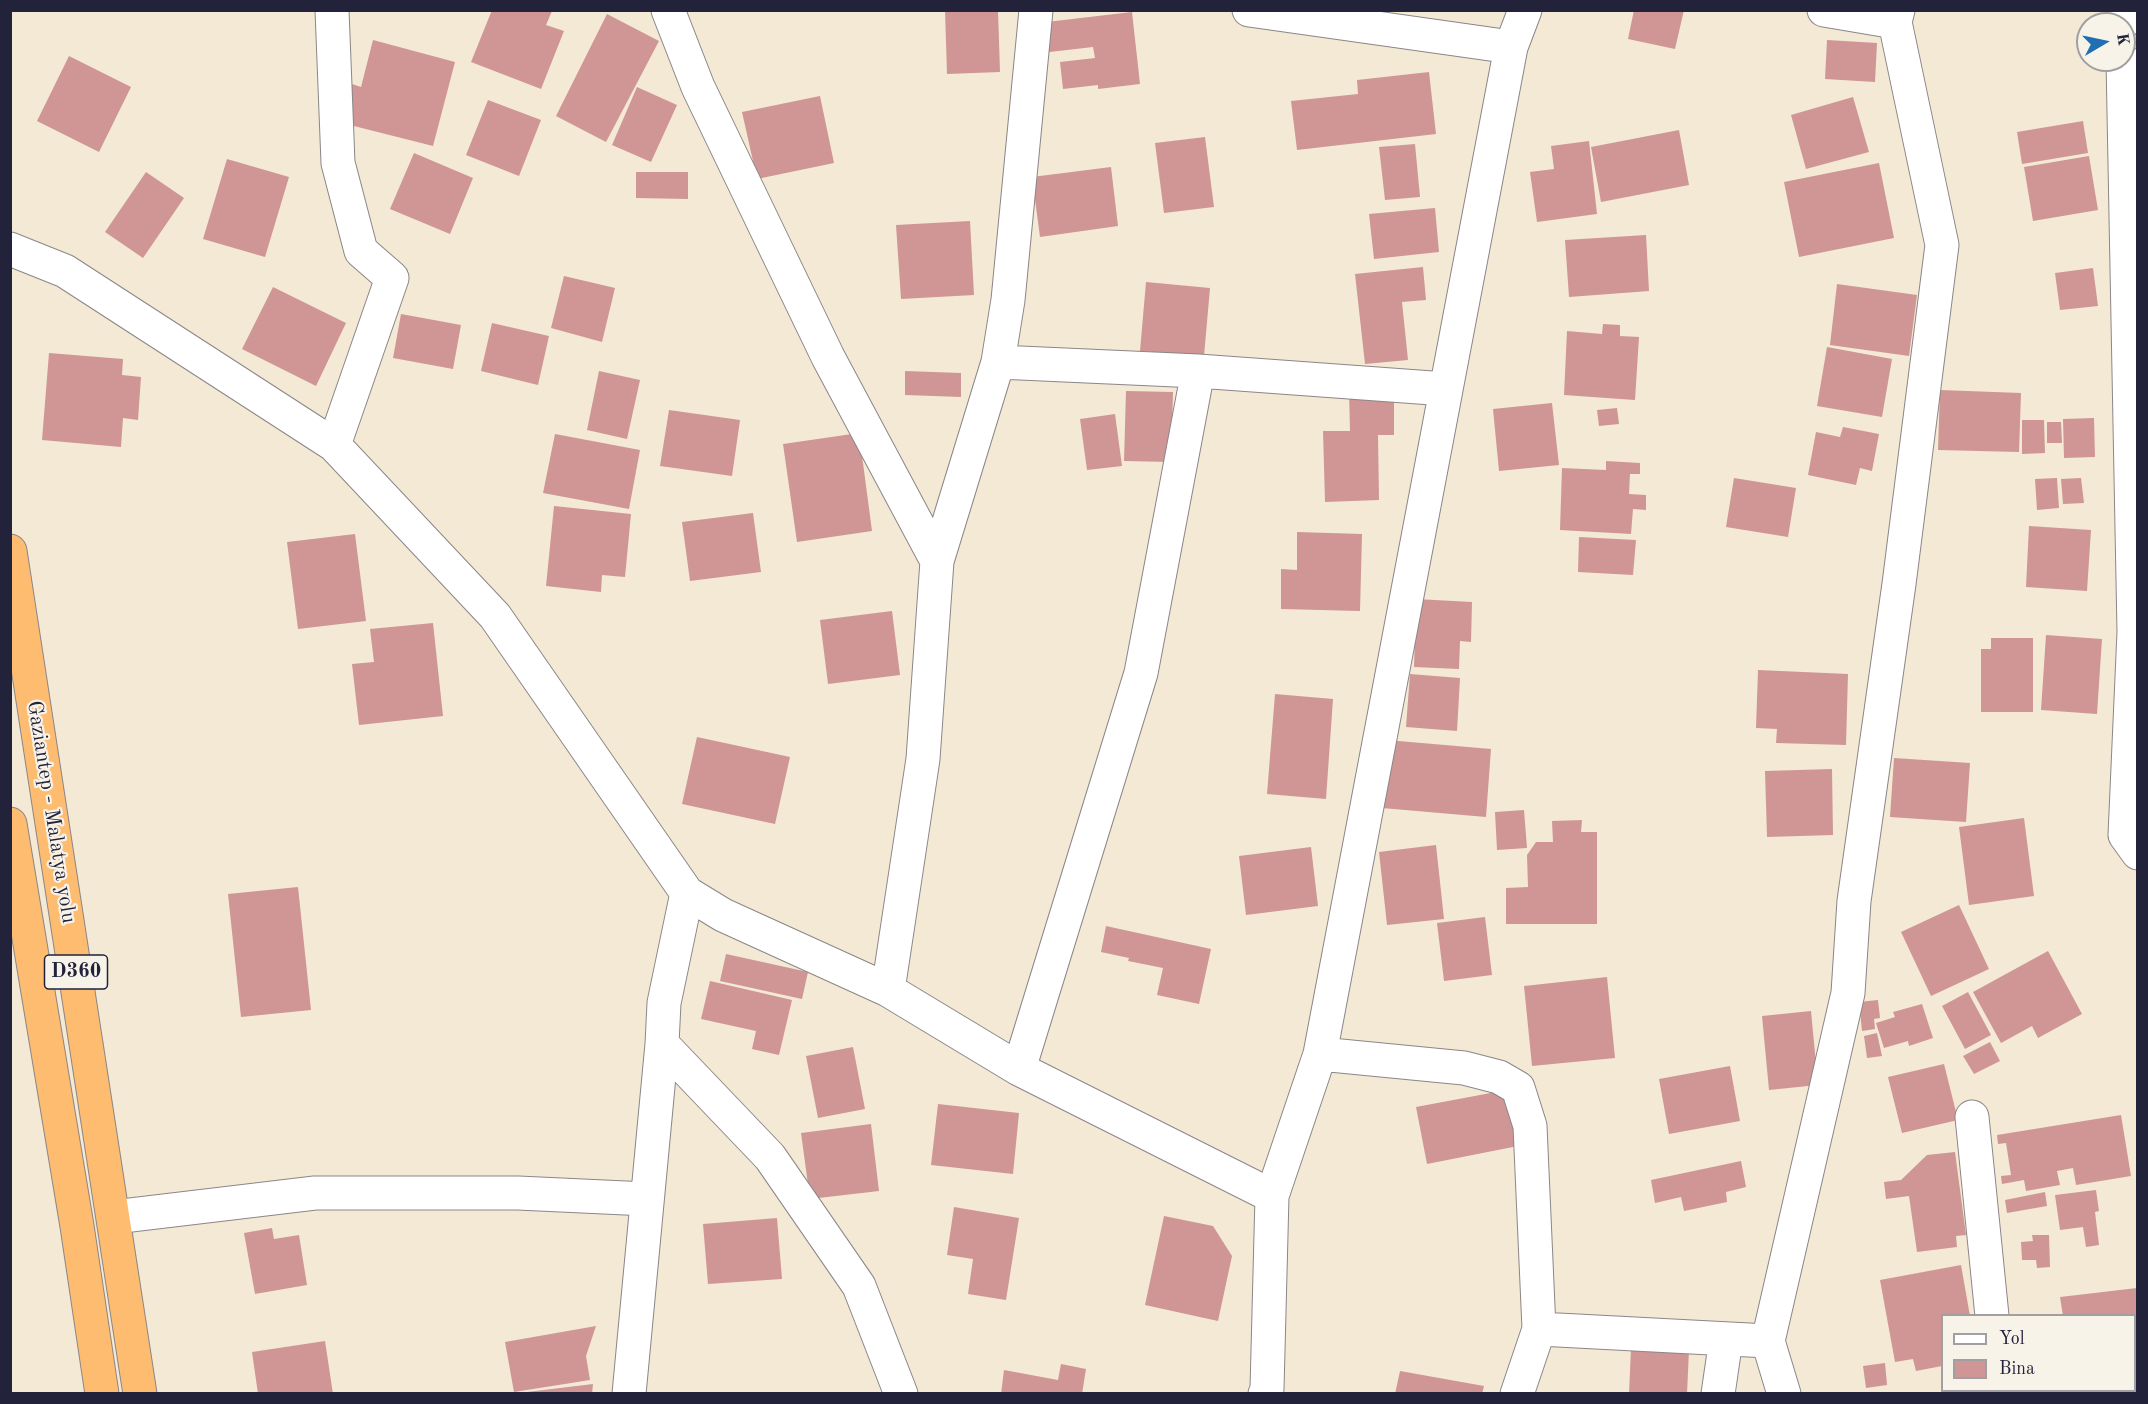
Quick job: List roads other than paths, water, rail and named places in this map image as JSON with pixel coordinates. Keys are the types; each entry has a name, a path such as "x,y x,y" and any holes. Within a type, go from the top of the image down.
{"highway":[{"name":"Gaziantep - Malatya yolu","path":"10,551 140,1394"},
{"name":"Gaziantep - Malatya yolu","path":"10,824 77,1226 102,1394"}],"street":[{"path":"332,10 338,164 361,251 392,278 334,445"},
{"path":"668,10 698,87 828,357 937,561"},
{"path":"888,990 923,759 937,561 998,362 1008,300 1036,10"},
{"path":"1249,10 1511,47"},
{"path":"1267,1392 1272,1196 1320,1054 1511,47 1525,10"},
{"path":"1784,1394 1768,1341 1848,993 1854,901 1899,584 1942,245 1896,16 1824,10"},
{"path":"2123,72 2134,632 2125,835 2138,853"},
{"path":"10,249 65,271 334,445 495,616 687,893 723,915 888,990 1018,1069 1272,1196"},
{"path":"998,362 1198,371 1446,389"},
{"path":"1018,1069 1141,673 1198,371"},
{"path":"629,1394 664,1003 687,893"},
{"path":"662,1044 770,1157 859,1286 901,1394"},
{"path":"1320,1054 1464,1068 1499,1077 1518,1088 1530,1126 1539,1329 1517,1394"},
{"path":"1972,1117 1992,1314"},
{"path":"114,1217 315,1193 518,1193 647,1199"},
{"path":"1539,1329 1768,1341"},
{"path":"1718,1394 1726,1339"}]}
